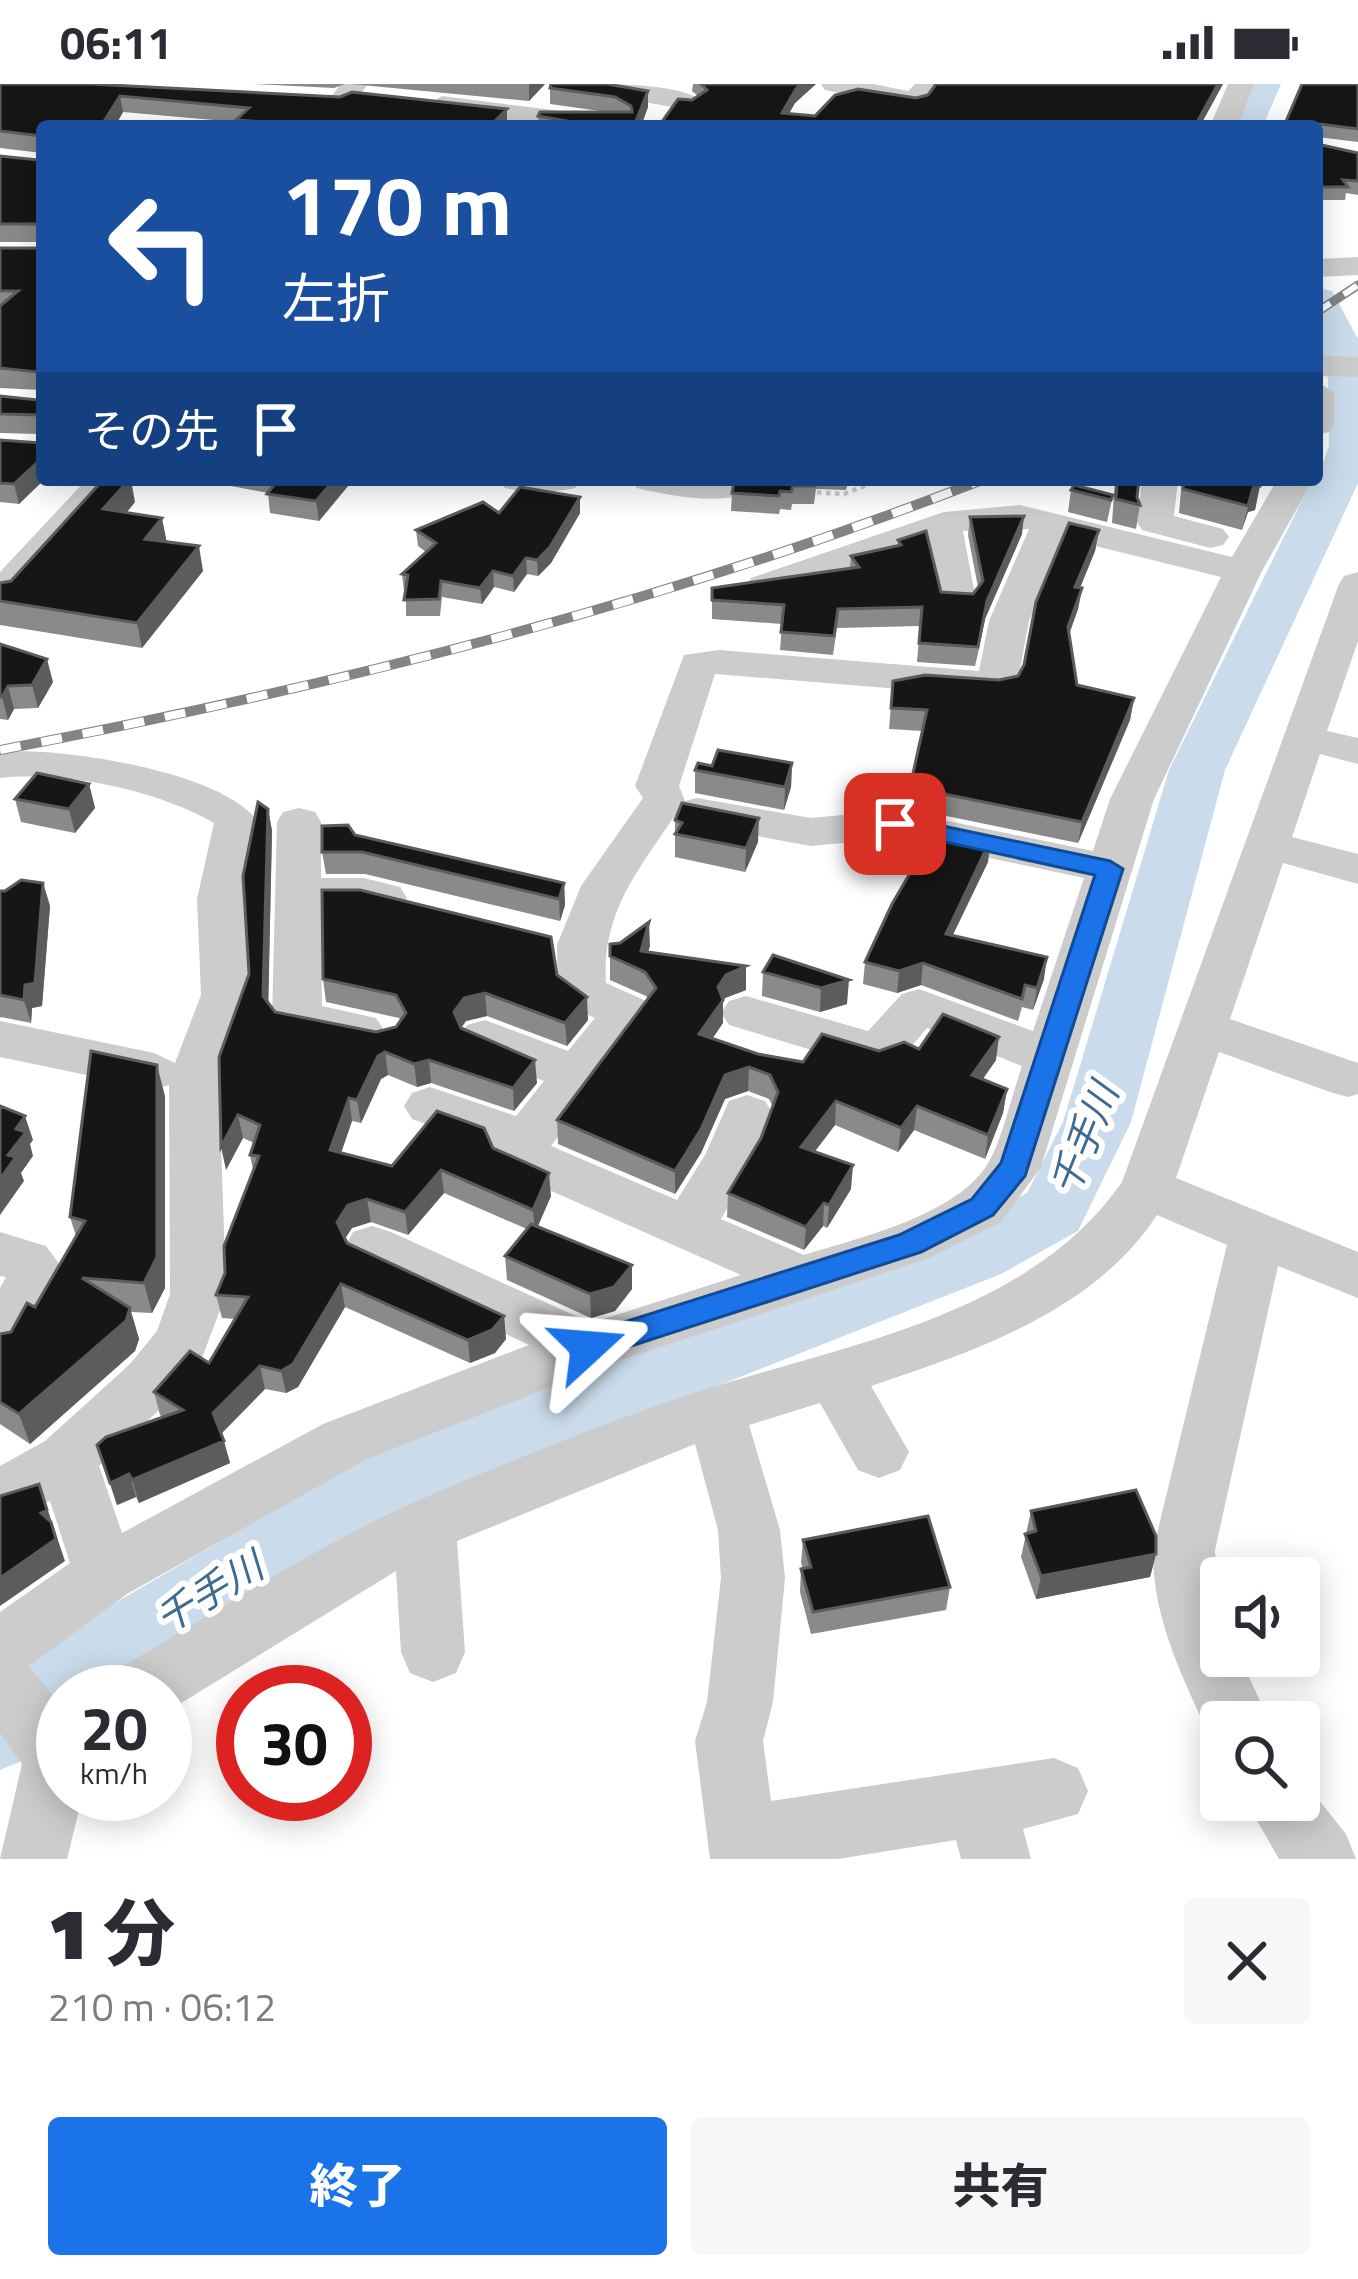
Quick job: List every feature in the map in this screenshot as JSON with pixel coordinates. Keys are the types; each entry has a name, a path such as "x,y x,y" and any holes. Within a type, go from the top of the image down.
{"street":[{"path":"1226,120 1241,84"},
{"path":"601,87 701,95 670,120"},
{"path":"840,90 921,92"},
{"path":"413,101 579,120"},
{"path":"1323,373 1358,368"},
{"path":"0,595 100,486"},
{"path":"1159,486 1155,522 1249,560"},
{"path":"0,1648 105,1574 344,1442 588,1347 910,1243 982,1207 1015,1168 1132,799 1249,560 1292,486"},
{"path":"765,586 943,525 1020,516 1249,560"},
{"path":"797,1276 516,1153 627,1012 582,992 560,940 620,867 665,798 657,786 698,664 997,685 1009,621 1050,524"},
{"path":"943,525 957,600"},
{"path":"186,1665 424,1527 573,1463 954,1334 1071,1273 1136,1211 1146,1188 1357,590"},
{"path":"1305,738 1358,752"},
{"path":"0,765 55,762 107,772 227,812 236,822 220,899 224,995 194,1079 198,1294 182,1342 152,1381 66,1459 16,1490 0,1492"},
{"path":"661,804 787,829 854,832 866,825 895,824 1110,869"},
{"path":"299,822 297,1019 380,1034"},
{"path":"1268,845 1358,869"},
{"path":"296,893 364,893 429,909"},
{"path":"746,1013 878,1052 919,1006 1052,1058"},
{"path":"1204,1028 1348,1079"},
{"path":"485,1037 577,1075"},
{"path":"0,1040 194,1079"},
{"path":"430,1106 526,1140"},
{"path":"689,1226 730,1160 747,1114"},
{"path":"1146,1188 1358,1276"},
{"path":"1227,1701 1196,1634 1182,1582 1184,1550 1257,1235"},
{"path":"373,1246 588,1347"},
{"path":"0,1254 26,1261 37,1272 0,1342"},
{"path":"832,1373 879,1452"},
{"path":"716,1411 749,1530 753,1578 740,1702 729,1741 744,1850 989,1831 1054,1791"},
{"path":"66,1459 105,1574"},
{"path":"424,1527 433,1652"},
{"path":"0,1680 36,1728"},
{"path":"32,1859 40,1821"},
{"path":"1294,1821 1321,1859"}],"path":[{"path":"748,486 844,494 865,486"}],"building":[{"path":"0,84 340,97 352,92 507,109 496,120 236,120 249,108 120,96 105,120 36,120 36,135 0,131"},
{"path":"551,84 607,84 648,91 636,120 561,120 538,116 540,112 632,112 631,106 615,97 550,88"},
{"path":"701,84 801,84 782,113 815,116 835,95 858,89 916,98 928,95 936,84 1218,84 1198,120 663,120 678,99 692,100 707,90"},
{"path":"1302,84 1358,84 1358,129 1323,124 1323,120 1287,120"},
{"path":"1323,145 1358,153 1358,181 1343,180 1348,187 1323,187"},
{"path":"0,156 36,160 36,224 0,224"},
{"path":"0,248 36,248 36,372 0,368 0,306 18,291 0,291"},
{"path":"0,396 36,400 36,415 0,414"},
{"path":"0,440 36,443 36,464 14,484 0,483"},
{"path":"98,486 124,486 103,509 162,518 145,539 199,546 137,623 0,601 0,583 11,581"},
{"path":"273,486 329,486 316,501 267,494"},
{"path":"733,486 793,486 791,492 780,491 779,496 732,493"},
{"path":"1078,486 1113,495 1111,500 1071,490"},
{"path":"1117,486 1138,486 1140,505 1116,499"},
{"path":"1260,486 1253,488 1248,506 1183,489"},
{"path":"520,487 580,497 537,560 526,558 513,576 493,571 480,588 441,581 439,599 404,600 408,575 402,574 436,543 416,530 483,502 499,513"},
{"path":"1024,516 987,601 978,647 919,643 922,607 838,609 834,636 781,632 784,605 712,600 712,588 859,567 851,556 901,545 898,540 926,531 941,592 973,594 983,581 970,517"},
{"path":"1069,523 1099,530 1075,587 1082,588 1068,627 1077,685 1134,698 1082,822 910,787 927,710 891,708 893,681 925,675 999,680 1018,676 1036,602"},
{"path":"0,644 47,659 32,685 8,686 2,697 0,696"},
{"path":"718,750 792,763 785,787 695,770 698,763 712,766"},
{"path":"37,773 89,784 69,809 15,799"},
{"path":"258,802 268,809 263,996 275,1012 376,1032 396,1027 406,1013 396,995 323,979 322,890 360,890 551,937 557,975 587,997 565,1023 485,993 464,998 454,1012 461,1028 535,1060 513,1088 429,1060 414,1064 385,1052 378,1056 357,1100 349,1098 330,1150 392,1166 437,1111 484,1128 493,1148 549,1173 533,1210 441,1170 405,1212 367,1199 348,1205 337,1222 347,1243 504,1316 492,1330 468,1340 341,1284 293,1364 281,1371 260,1366 213,1413 224,1441 132,1480 129,1474 110,1483 97,1445 106,1437 183,1410 154,1392 190,1351 209,1363 248,1297 216,1295 225,1273 224,1246 259,1156 250,1155 260,1125 238,1115 221,1147 219,1057 249,974 243,876"},
{"path":"682,803 759,818 746,848 675,834 682,823 675,820"},
{"path":"348,825 355,835 564,883 559,899 362,852 322,852 322,826"},
{"path":"936,829 990,841 946,934 1047,957 1037,988 1025,985 1022,999 923,963 899,971 865,962"},
{"path":"21,880 43,883 35,983 25,985 24,1000 0,995 0,891"},
{"path":"649,922 641,951 746,966 726,975 718,987 723,1000 699,1034 758,1054 803,1062 822,1034 879,1051 904,1042 919,1049 943,1014 999,1037 972,1075 1007,1089 988,1135 917,1106 901,1128 836,1101 801,1147 853,1165 829,1205 824,1203 806,1227 728,1193 761,1138 778,1092 770,1075 749,1067 725,1075 701,1129 675,1171 557,1120 656,988 645,972 610,956 610,944 620,943"},
{"path":"773,955 849,980 821,988 763,972"},
{"path":"91,1051 157,1065 157,1257 144,1283 82,1278 130,1308 126,1321 19,1414 0,1402 0,1334 11,1332 27,1303 35,1307 85,1221 70,1217"},
{"path":"0,1106 25,1116 16,1129 26,1132 8,1155 16,1157 0,1179"},
{"path":"531,1224 632,1265 614,1287 590,1294 505,1256"},
{"path":"39,1484 47,1510 41,1513 51,1522 56,1539 0,1578 0,1496"},
{"path":"1136,1490 1156,1536 1156,1554 1041,1576 1025,1534 1036,1531 1031,1511"},
{"path":"928,1516 950,1587 813,1612 801,1569 811,1567 803,1540"}],"waterway":[{"name":"千手川","path":"1248,120 1264,84"},
{"name":"千手川","path":"0,1728 36,1696 407,1473 975,1254 1053,1212 1097,1122 1197,770 1352,446 1350,379 1342,349 1323,312"}],"railway":[{"path":"1323,308 1358,285"},
{"path":"0,750 250,698 497,638 741,566 966,486"}],"route":[{"path":"588,1347 910,1243 982,1207 1015,1168 1110,869 895,824"}]}
